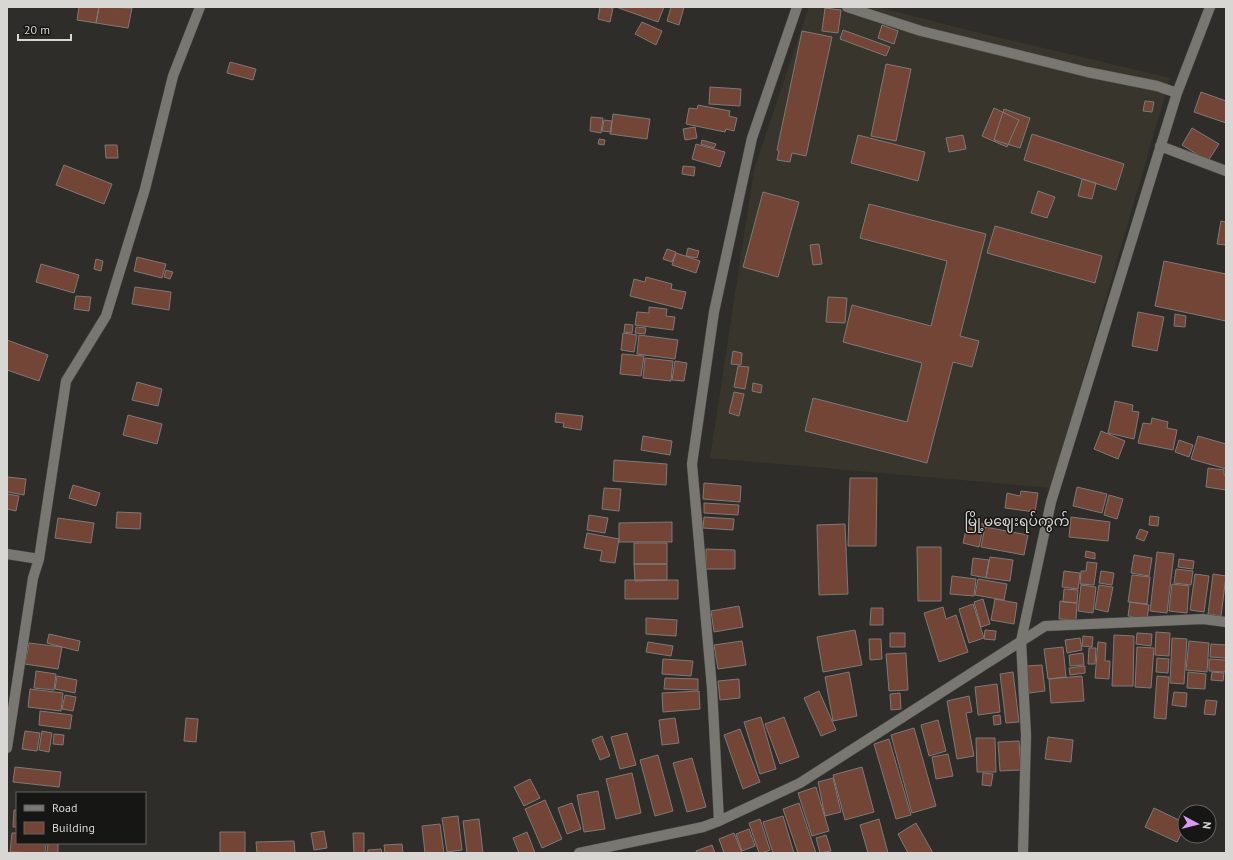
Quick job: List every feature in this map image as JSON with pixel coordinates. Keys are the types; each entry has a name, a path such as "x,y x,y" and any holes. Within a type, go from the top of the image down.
{"street":[{"path":"7,748 33,578 39,559 66,381 106,316 146,189 173,76 200,7"},
{"path":"719,821 712,688 692,464 714,312 752,138 797,7"},
{"path":"847,7 921,31 1087,72 1157,86 1177,93"},
{"path":"1023,853 1026,735 1021,641 1051,502 1177,93 1210,7"},
{"path":"1160,146 1226,171"},
{"path":"7,554 39,559"},
{"path":"579,853 703,826 719,821 800,783 1044,626 1203,619 1226,622"}],"shaded area":[{"path":"809,7 878,7 967,30 1170,78 1051,488 710,458 754,170"}],"building":[{"path":"79,7 99,7 96,23 77,20"},
{"path":"99,7 132,8 128,28 96,23"},
{"path":"600,7 613,8 610,22 598,19"},
{"path":"616,7 664,7 658,22"},
{"path":"671,7 684,7 679,25 667,21"},
{"path":"825,8 841,10 838,33 822,31"},
{"path":"642,22 662,31 656,45 635,34"},
{"path":"882,25 898,31 894,44 878,38"},
{"path":"843,30 890,47 886,56 840,39"},
{"path":"802,31 832,37 806,156 792,153 790,162 777,160 779,151 777,150"},
{"path":"230,62 256,69 253,80 227,73"},
{"path":"886,64 911,69 896,141 871,136"},
{"path":"710,87 741,89 740,106 709,104"},
{"path":"1201,92 1226,101 1226,123 1194,112"},
{"path":"1145,101 1154,102 1152,112 1143,111"},
{"path":"698,105 730,111 729,116 737,118 734,131 726,129 725,132 686,124 689,108 697,109"},
{"path":"994,108 1019,120 1007,147 982,136"},
{"path":"1004,109 1030,118 1020,148 994,140"},
{"path":"613,114 650,119 647,139 610,134"},
{"path":"591,117 603,118 601,133 590,131"},
{"path":"604,120 612,121 611,132 602,131"},
{"path":"695,127 697,138 685,140 683,129"},
{"path":"1192,128 1219,144 1208,161 1182,145"},
{"path":"1032,134 1124,164 1116,190 1024,160"},
{"path":"858,135 925,152 918,181 851,163"},
{"path":"963,135 966,149 949,152 946,138"},
{"path":"599,139 605,140 604,145 598,144"},
{"path":"702,140 716,144 714,148 701,144"},
{"path":"696,144 725,152 720,167 692,159"},
{"path":"105,145 117,145 118,158 106,158"},
{"path":"64,165 112,184 104,204 56,185"},
{"path":"683,166 695,167 694,176 682,174"},
{"path":"1082,179 1096,183 1092,199 1078,196"},
{"path":"1038,191 1055,197 1047,218 1031,213"},
{"path":"763,192 799,202 778,277 743,267"},
{"path":"869,204 986,234 960,336 979,341 972,367 953,362 927,463 805,431 813,398 907,422 922,363 843,342 852,305 931,326 947,261 860,238"},
{"path":"1221,221 1226,222 1226,245 1217,244"},
{"path":"995,226 1102,256 1095,283 987,253"},
{"path":"819,244 822,264 813,265 810,245"},
{"path":"688,248 699,251 697,258 686,256"},
{"path":"667,249 676,252 672,262 663,259"},
{"path":"676,253 700,261 696,273 672,265"},
{"path":"137,257 166,264 162,278 134,271"},
{"path":"96,259 103,261 101,271 94,269"},
{"path":"1164,261 1226,274 1226,321 1155,306"},
{"path":"41,264 79,275 74,293 36,282"},
{"path":"166,270 173,272 170,279 164,277"},
{"path":"646,277 672,284 671,289 686,292 682,309 630,296 634,279 645,282"},
{"path":"135,287 171,292 169,310 132,304"},
{"path":"76,296 91,297 89,311 74,309"},
{"path":"828,297 847,298 845,323 826,322"},
{"path":"649,307 667,309 666,316 675,317 673,330 635,325 637,312 649,313"},
{"path":"1138,312 1164,317 1157,351 1132,346"},
{"path":"1175,314 1186,316 1185,327 1174,326"},
{"path":"625,324 633,325 632,333 624,332"},
{"path":"636,327 646,328 645,334 635,333"},
{"path":"623,333 637,335 634,352 621,350"},
{"path":"639,335 678,340 675,359 637,354"},
{"path":"7,340 48,355 39,381 7,370"},
{"path":"733,351 742,353 741,365 731,364"},
{"path":"622,354 644,356 641,376 620,374"},
{"path":"645,358 673,361 671,381 643,378"},
{"path":"675,361 687,363 684,381 672,380"},
{"path":"738,366 749,367 745,389 734,387"},
{"path":"137,382 162,389 158,406 132,400"},
{"path":"753,383 762,385 761,393 752,391"},
{"path":"734,392 744,394 739,416 729,413"},
{"path":"1115,401 1133,405 1132,411 1139,412 1134,439 1108,433"},
{"path":"556,413 583,416 581,430 563,427 564,423 555,422"},
{"path":"128,415 162,424 157,444 123,435"},
{"path":"1152,418 1168,422 1167,428 1177,430 1173,450 1138,443 1143,423 1151,424"},
{"path":"1101,431 1125,441 1118,459 1094,449"},
{"path":"643,436 672,441 670,455 641,450"},
{"path":"1198,436 1226,444 1226,469 1191,459"},
{"path":"1179,440 1193,445 1189,457 1175,452"},
{"path":"614,460 667,464 666,485 613,481"},
{"path":"1208,468 1224,470 1224,475 1226,475 1226,490 1206,487"},
{"path":"7,477 26,479 24,495 7,492"},
{"path":"850,478 877,478 876,546 848,546"},
{"path":"704,483 741,486 740,502 703,499"},
{"path":"73,485 100,493 96,506 69,498"},
{"path":"1077,487 1107,494 1102,513 1073,506"},
{"path":"604,488 621,489 619,511 602,509"},
{"path":"1021,491 1038,493 1035,512 1005,508 1007,493 1020,496"},
{"path":"7,494 19,496 16,511 7,509"},
{"path":"1109,495 1123,499 1117,519 1104,515"},
{"path":"704,503 739,505 738,515 704,513"},
{"path":"117,512 141,513 140,529 116,528"},
{"path":"589,515 608,518 605,533 587,530"},
{"path":"1150,516 1159,517 1158,526 1149,525"},
{"path":"704,517 734,519 733,530 703,528"},
{"path":"1071,517 1110,522 1108,541 1069,537"},
{"path":"58,518 94,523 91,543 55,538"},
{"path":"968,521 984,524 979,547 963,543"},
{"path":"672,522 672,542 619,542 619,523"},
{"path":"845,524 848,594 819,595 817,525"},
{"path":"985,527 1028,535 1024,555 981,547"},
{"path":"1140,529 1148,532 1144,541 1136,538"},
{"path":"587,533 619,539 615,563 600,561 602,551 584,548"},
{"path":"634,543 667,543 667,564 634,564"},
{"path":"917,547 941,547 941,601 918,601"},
{"path":"706,549 735,550 735,569 706,569"},
{"path":"1086,551 1095,553 1095,559 1085,557"},
{"path":"1157,552 1174,554 1167,613 1150,611"},
{"path":"1134,555 1152,558 1149,576 1131,573"},
{"path":"990,557 1013,560 1010,581 986,578"},
{"path":"973,558 989,560 986,578 971,575"},
{"path":"1179,559 1194,561 1193,569 1178,567"},
{"path":"1087,562 1097,563 1094,585 1080,584 1081,571 1086,571"},
{"path":"634,564 667,564 667,580 635,581"},
{"path":"1176,569 1193,571 1191,585 1174,583"},
{"path":"1064,571 1080,573 1078,589 1062,587"},
{"path":"1101,571 1114,573 1112,585 1099,583"},
{"path":"1195,574 1209,576 1204,612 1190,610"},
{"path":"1213,574 1226,576 1221,616 1208,614"},
{"path":"1132,575 1150,577 1147,604 1128,602"},
{"path":"952,576 976,579 974,596 950,594"},
{"path":"978,579 1007,584 1004,600 975,595"},
{"path":"625,580 678,580 678,599 625,599"},
{"path":"1172,584 1189,586 1187,613 1169,611"},
{"path":"1081,585 1096,587 1093,613 1078,611"},
{"path":"1099,585 1113,587 1108,612 1095,609"},
{"path":"1064,589 1078,590 1077,603 1063,602"},
{"path":"983,599 990,624 981,627 974,602"},
{"path":"995,599 1017,603 1014,624 991,620"},
{"path":"1060,601 1077,603 1076,620 1059,619"},
{"path":"1130,602 1149,605 1147,619 1128,616"},
{"path":"973,604 984,638 969,643 959,609"},
{"path":"739,606 743,627 714,632 711,611"},
{"path":"943,607 946,619 956,615 968,652 939,662 924,613"},
{"path":"871,608 883,608 883,625 870,625"},
{"path":"646,618 677,620 676,636 646,634"},
{"path":"855,630 862,665 823,672 817,637"},
{"path":"985,630 996,631 995,640 984,639"},
{"path":"1156,632 1170,633 1169,656 1155,655"},
{"path":"890,633 905,633 905,647 890,647"},
{"path":"1137,633 1152,634 1151,646 1136,644"},
{"path":"49,634 80,641 78,651 47,643"},
{"path":"1114,635 1134,636 1133,686 1112,686"},
{"path":"1083,636 1093,637 1092,647 1082,646"},
{"path":"1080,638 1082,650 1067,653 1065,640"},
{"path":"1172,638 1187,639 1184,684 1170,683"},
{"path":"869,639 881,639 882,659 870,660"},
{"path":"742,641 746,665 718,669 714,645"},
{"path":"1189,641 1209,643 1207,672 1186,670"},
{"path":"648,642 673,646 671,656 646,652"},
{"path":"1098,642 1106,643 1105,661 1110,661 1109,679 1095,678"},
{"path":"29,643 62,647 58,669 25,664"},
{"path":"1211,644 1226,645 1226,658 1210,657"},
{"path":"1063,647 1066,677 1048,679 1044,649"},
{"path":"1137,647 1154,648 1151,688 1135,687"},
{"path":"1089,648 1096,648 1095,664 1088,664"},
{"path":"906,653 908,690 889,691 886,654"},
{"path":"1083,653 1084,665 1070,666 1069,655"},
{"path":"1157,658 1169,659 1168,673 1156,672"},
{"path":"663,659 693,661 691,676 662,674"},
{"path":"1209,659 1226,660 1226,672 1209,671"},
{"path":"1042,665 1045,691 1029,693 1026,666"},
{"path":"1085,666 1085,673 1070,675 1069,668"},
{"path":"36,671 56,674 54,690 34,688"},
{"path":"849,672 857,716 833,721 825,677"},
{"path":"1013,672 1019,722 1006,723 1000,674"},
{"path":"1188,672 1206,674 1205,689 1187,688"},
{"path":"1212,672 1224,673 1223,681 1211,680"},
{"path":"57,676 77,680 75,693 55,689"},
{"path":"1082,676 1084,701 1051,703 1049,679"},
{"path":"1157,676 1169,677 1166,719 1154,718"},
{"path":"665,678 698,679 698,690 664,689"},
{"path":"739,679 740,698 720,700 718,681"},
{"path":"997,684 1000,712 978,715 975,687"},
{"path":"30,689 63,693 61,711 28,707"},
{"path":"699,691 700,709 663,712 662,693"},
{"path":"819,691 836,730 821,736 804,698"},
{"path":"1174,692 1187,693 1186,707 1172,705"},
{"path":"900,693 901,709 891,710 890,694"},
{"path":"65,695 76,697 73,711 62,709"},
{"path":"969,696 972,712 966,713 974,756 957,759 947,701"},
{"path":"1206,700 1217,701 1215,715 1204,714"},
{"path":"40,711 72,715 70,729 39,725"},
{"path":"1000,715 1001,724 994,725 993,716"},
{"path":"761,717 776,769 760,774 744,722"},
{"path":"784,717 799,757 780,764 765,724"},
{"path":"186,718 198,719 196,742 184,741"},
{"path":"675,718 679,743 662,745 659,720"},
{"path":"938,720 946,751 929,756 921,725"},
{"path":"914,728 936,806 912,813 891,735"},
{"path":"740,729 760,782 743,789 724,735"},
{"path":"25,731 40,733 37,751 22,749"},
{"path":"42,731 52,733 49,752 39,750"},
{"path":"627,733 636,765 620,769 611,737"},
{"path":"54,734 64,735 63,745 53,744"},
{"path":"602,736 610,756 600,760 592,740"},
{"path":"1048,737 1073,740 1071,762 1045,759"},
{"path":"976,738 995,738 996,772 977,772"},
{"path":"889,739 911,815 896,819 874,744"},
{"path":"1019,741 1021,770 1000,771 998,742"},
{"path":"948,754 953,776 936,779 932,757"},
{"path":"658,755 673,811 655,816 640,760"},
{"path":"692,758 706,807 687,812 673,763"},
{"path":"15,767 61,772 59,787 13,782"},
{"path":"862,767 874,812 845,820 833,775"},
{"path":"632,773 641,813 616,819 606,779"},
{"path":"983,773 993,774 991,786 982,785"},
{"path":"833,778 841,812 825,816 818,782"},
{"path":"530,779 540,798 524,806 514,787"},
{"path":"816,787 829,831 812,836 798,793"},
{"path":"598,791 605,829 584,832 577,795"},
{"path":"545,800 562,839 542,848 525,809"},
{"path":"572,803 581,829 567,834 558,808"},
{"path":"799,803 816,853 798,853 783,809"},
{"path":"1154,808 1177,819 1177,842 1145,827"},
{"path":"14,810 16,810 16,827 13,827"},
{"path":"458,816 462,850 447,852 442,818"},
{"path":"783,816 794,853 773,853 763,822"},
{"path":"479,819 483,853 467,853 463,821"},
{"path":"760,819 770,850 762,853 759,853 749,823"},
{"path":"879,819 888,853 868,853 860,825"},
{"path":"916,823 933,853 908,853 898,834"},
{"path":"440,824 444,853 425,853 422,826"},
{"path":"749,829 755,846 742,851 736,834"},
{"path":"324,831 327,848 314,850 311,833"},
{"path":"220,832 245,832 245,853 220,853"},
{"path":"527,832 535,853 519,853 513,838"},
{"path":"12,833 16,833 16,844 46,844 45,853 10,852"},
{"path":"353,833 364,833 364,853 354,853"},
{"path":"734,833 742,853 724,853 719,839"},
{"path":"826,835 831,851 820,853 816,838"},
{"path":"294,841 295,853 257,853 256,842"},
{"path":"48,844 58,844 58,853 47,853"},
{"path":"402,844 403,853 385,853 384,845"},
{"path":"712,845 715,853 697,853 696,851"},
{"path":"381,849 382,853 368,853 368,850"}],"district":[{"name":"မြို့မဈေးရပ်ကွက်","path":"1017,521"}]}
